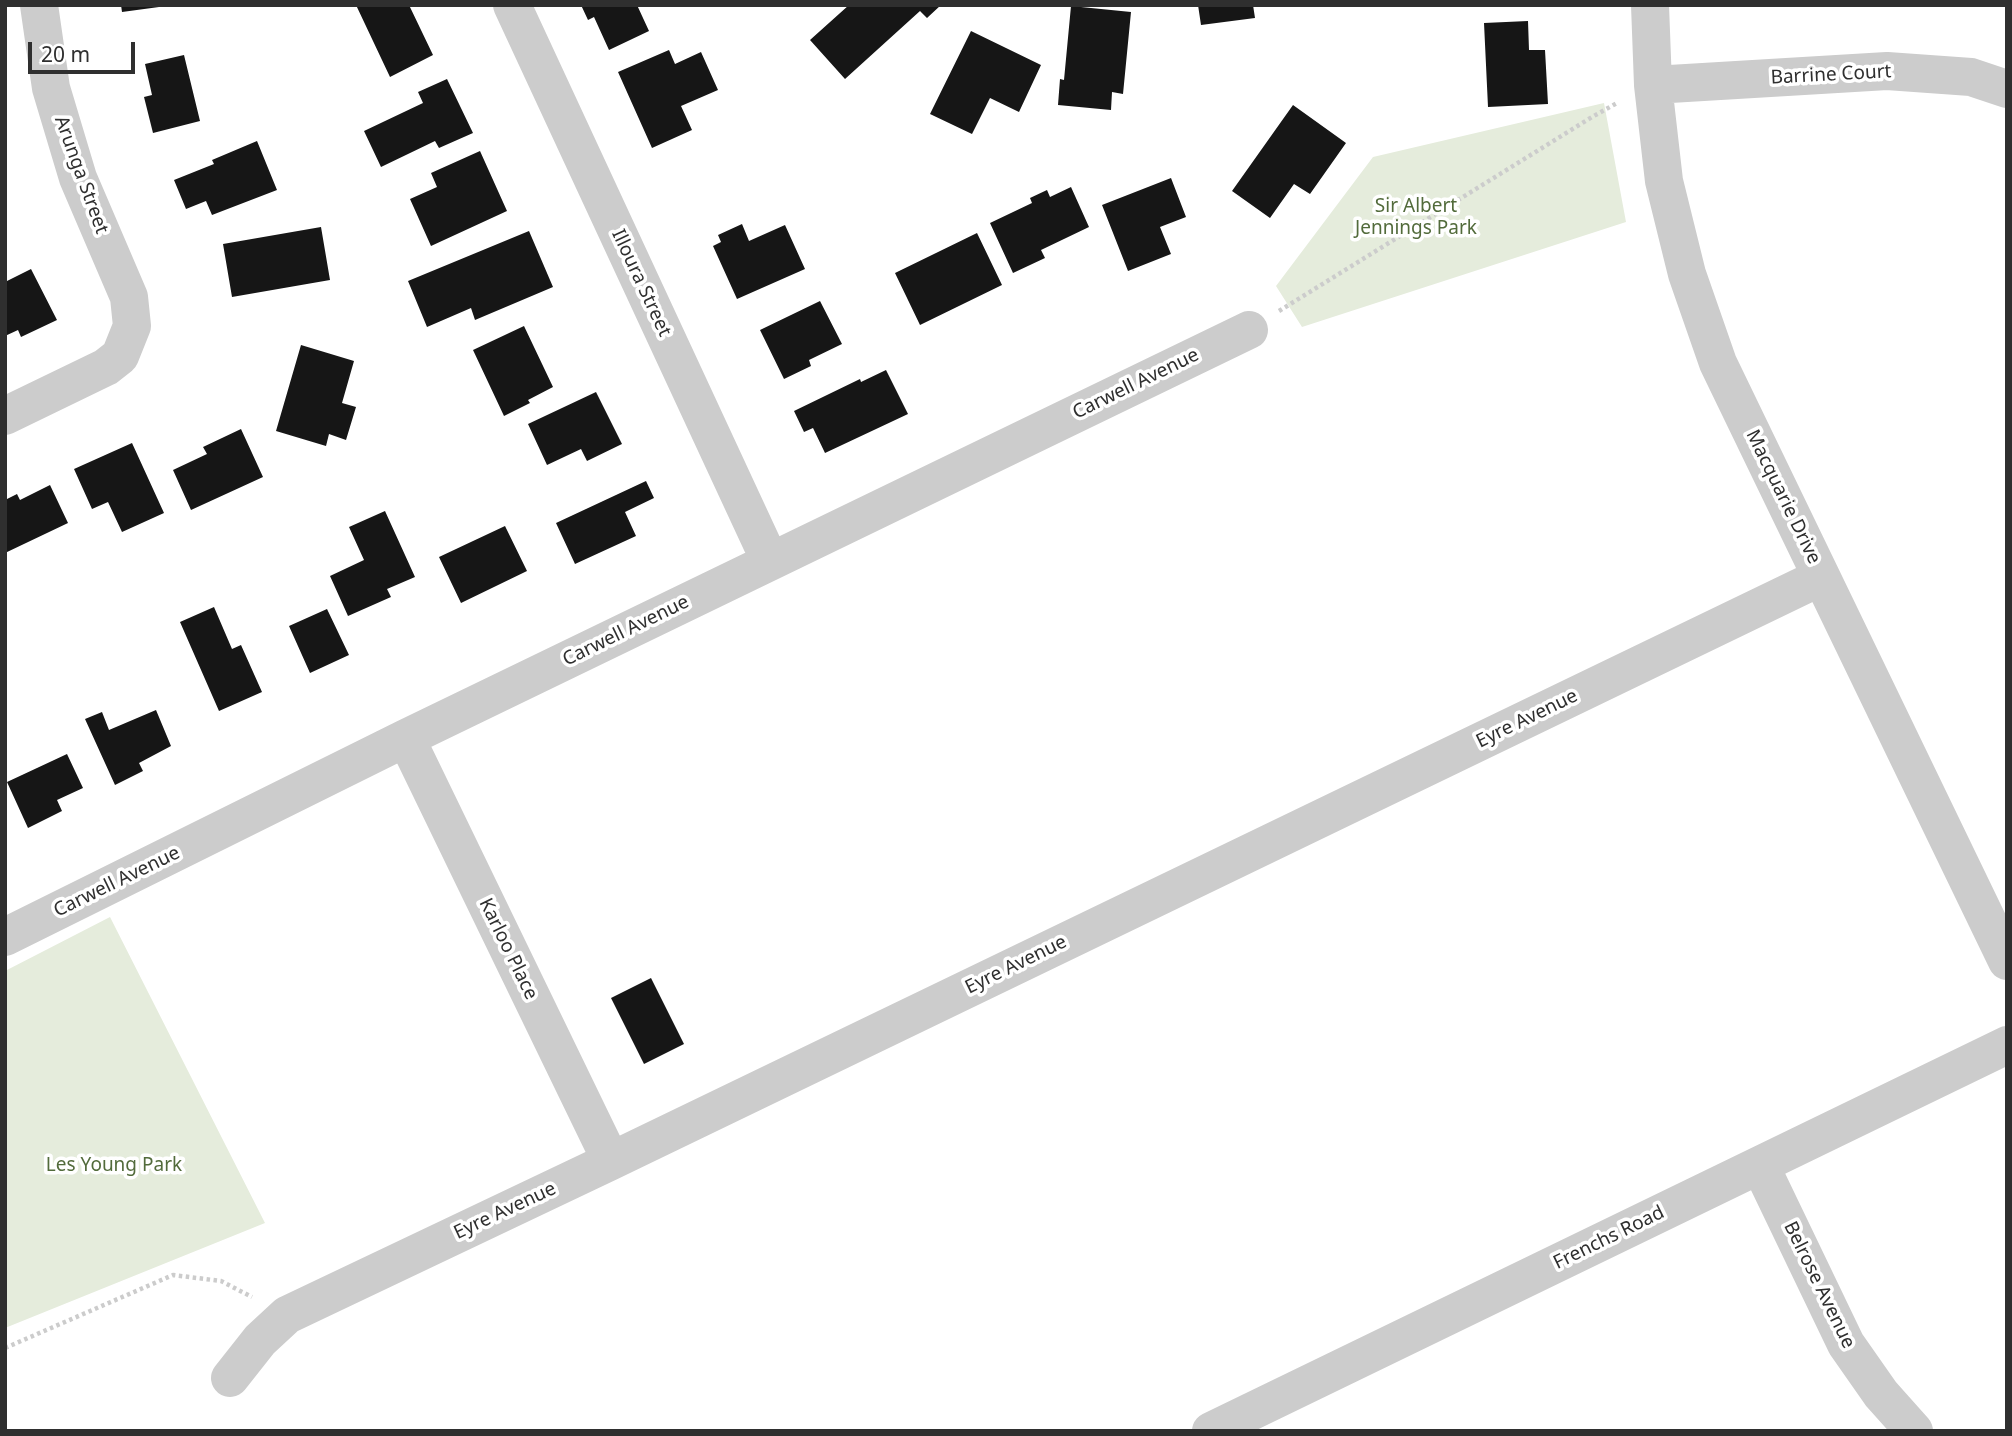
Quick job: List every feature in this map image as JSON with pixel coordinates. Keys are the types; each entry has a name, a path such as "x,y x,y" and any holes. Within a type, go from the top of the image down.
{"street":[{"name":"Arunga Street","path":"5,416 106,367 140,345 132,326 129,297 78,178 70,152 51,88 39,5"},
{"name":"Illoura Street","path":"512,5 770,561"},
{"name":"Macquarie Drive","path":"1650,5 1653,85 1664,181 1687,274 1718,363 2007,961"},
{"name":"Barrine Court","path":"1653,85 1887,71 1971,77 2007,89"},
{"name":"Carwell Avenue","path":"5,937 406,738 1249,330"},
{"name":"Eyre Avenue","path":"230,1378 260,1340 286,1315 1821,577"},
{"name":"Karloo Place","path":"406,738 611,1161"},
{"name":"Frenchs Road","path":"1211,1431 2007,1045"},
{"name":"Belrose Avenue","path":"1760,1166 1846,1344 1881,1394 1914,1431"}],"path":[{"path":"1249,330 1591,117 1653,85"},
{"path":"5,1348 173,1275 221,1281 286,1315"}],"green space":[{"name":"Sir Albert Jennings Park","path":"1604,103 1626,222 1302,327 1276,286 1373,157"},
{"name":"Les Young Park","path":"110,917 265,1223 5,1328 5,971"}],"building":[{"path":"121,5 159,5 159,7 122,12"},
{"path":"356,5 409,5 433,55 390,77"},
{"path":"581,5 637,5 649,31 609,50 594,17 588,20"},
{"path":"849,5 941,5 927,18 920,11 845,79 810,40"},
{"path":"1198,5 1253,5 1255,18 1201,25"},
{"path":"1071,6 1131,12 1123,94 1112,92 1111,110 1058,105 1060,79 1064,80"},
{"path":"1528,21 1529,50 1545,50 1548,104 1488,107 1484,23"},
{"path":"971,31 1041,65 1019,112 990,98 972,134 930,114"},
{"path":"669,50 675,64 701,52 718,90 681,106 692,130 652,148 618,72"},
{"path":"184,55 200,121 153,133 144,97 152,95 145,64"},
{"path":"447,79 473,133 439,148 435,141 381,167 364,131 423,103 418,92"},
{"path":"1293,105 1346,143 1310,194 1294,184 1270,218 1232,191"},
{"path":"257,141 277,190 212,215 206,201 186,209 174,180 214,164 212,160"},
{"path":"480,151 507,211 431,246 410,199 437,187 431,173"},
{"path":"1171,178 1186,217 1160,227 1171,254 1128,271 1102,205"},
{"path":"1071,187 1089,227 1041,250 1045,258 1013,273 990,223 1032,203 1030,198 1047,190 1050,197"},
{"path":"742,224 749,241 785,225 805,269 737,299 713,246 721,242 718,235"},
{"path":"321,227 330,280 232,297 223,244"},
{"path":"529,231 553,287 475,320 471,308 427,327 408,281"},
{"path":"977,233 1002,285 920,325 895,273"},
{"path":"31,269 57,320 21,337 18,330 5,336 5,282"},
{"path":"820,301 842,344 809,360 811,366 784,379 760,330"},
{"path":"524,326 553,387 504,416 473,350"},
{"path":"301,345 354,361 342,403 356,407 346,440 329,434 326,446 276,431"},
{"path":"886,370 908,414 825,453 813,428 804,432 794,411 860,379 861,382"},
{"path":"596,392 622,444 587,461 581,449 547,465 528,424"},
{"path":"241,429 263,477 191,510 173,470 207,454 203,447"},
{"path":"132,443 164,513 122,532 108,502 92,509 74,469"},
{"path":"646,481 654,498 625,512 636,536 575,564 556,523"},
{"path":"50,485 68,523 5,553 5,500 17,494 20,500"},
{"path":"385,511 415,577 387,589 391,597 348,616 330,576 364,560 349,527"},
{"path":"505,526 527,571 461,603 439,557"},
{"path":"214,607 232,649 241,645 262,692 219,711 180,622"},
{"path":"327,609 349,655 310,673 289,626"},
{"path":"156,710 171,746 139,763 143,771 115,785 85,719 102,712 109,730"},
{"path":"67,754 83,788 57,800 62,811 28,828 7,782"},
{"path":"651,978 684,1044 644,1064 611,998"}]}
